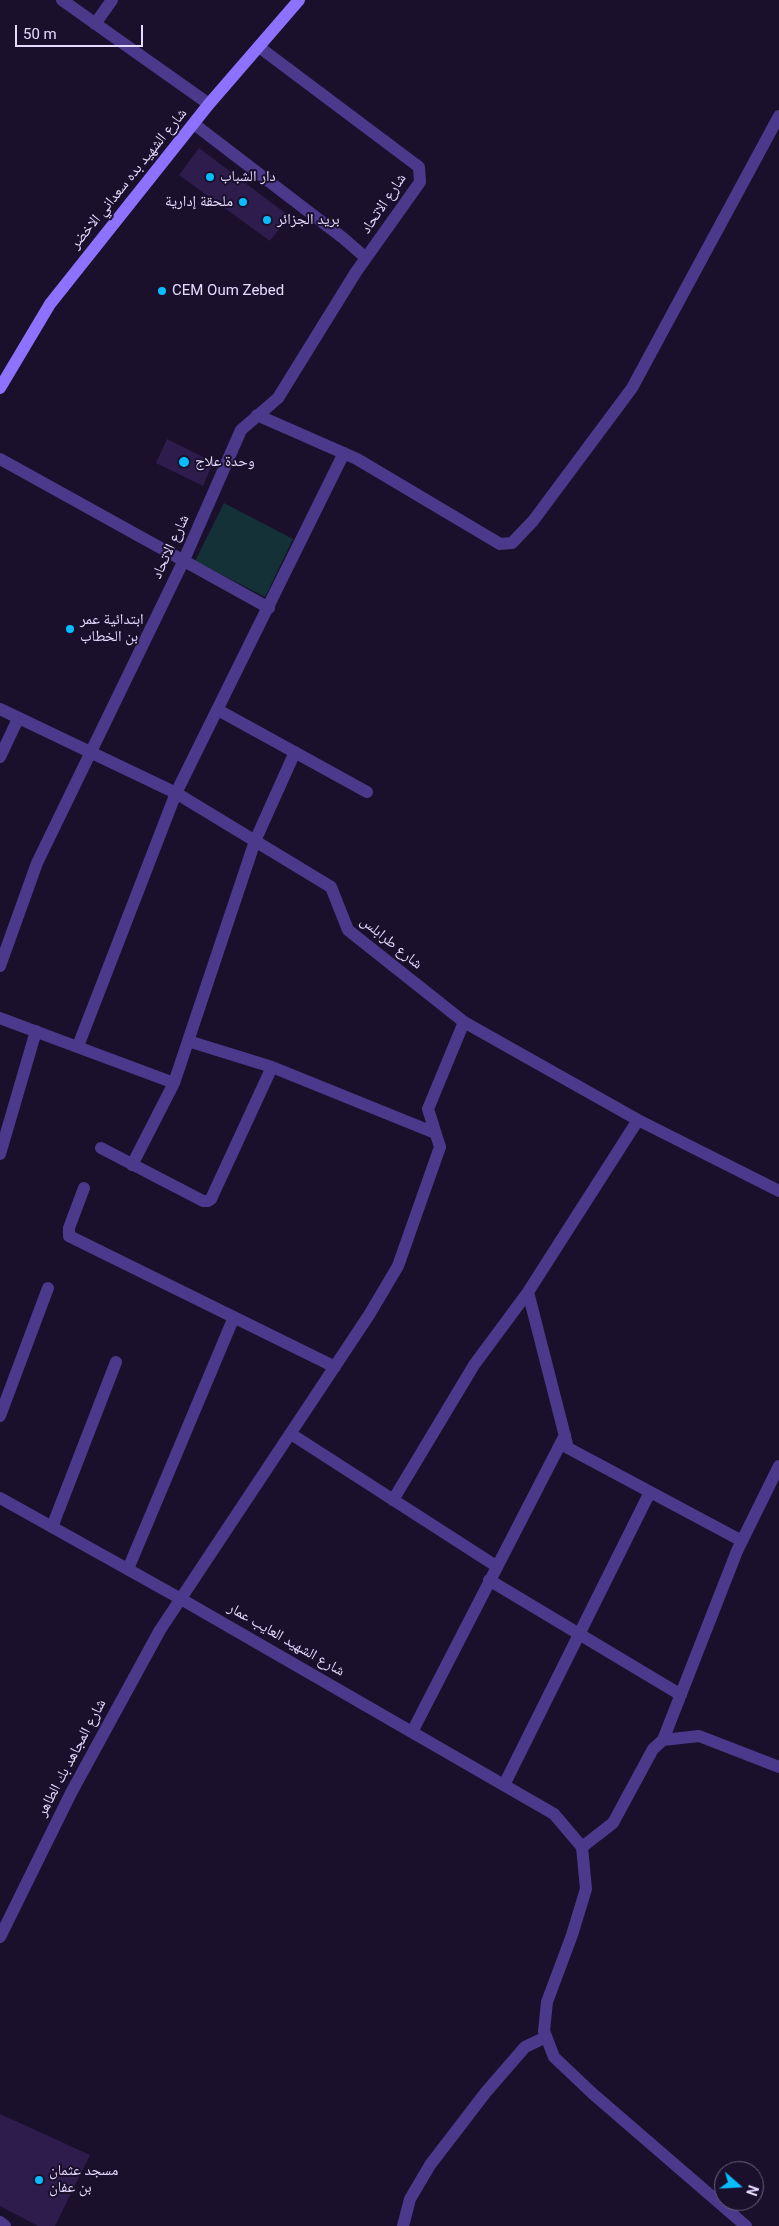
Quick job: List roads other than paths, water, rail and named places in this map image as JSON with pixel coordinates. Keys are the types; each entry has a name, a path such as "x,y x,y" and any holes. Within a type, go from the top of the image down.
{"main road":[{"name":"شارع الشهيد بده سعداني الاخضر","path":"0,388 3,374 50,304 209,104 299,0"}],"street":[{"path":"62,0 209,104"},
{"path":"95,24 112,0"},
{"name":"شارع الاتحاد","path":"0,966 37,863 183,562 242,430 278,398 366,258 420,182 421,173 419,167 259,47"},
{"path":"257,415 344,453 500,544 512,542 533,521 632,388 779,116"},
{"path":"194,124 343,238 366,258"},
{"path":"78,1046 176,793 344,453"},
{"path":"0,459 268,608"},
{"name":"شارع طرابلس","path":"0,709 176,793 331,887 348,930 464,1022 638,1120 779,1191"},
{"path":"218,710 367,792"},
{"path":"0,757 18,719"},
{"path":"132,1165 174,1083 256,841 295,752"},
{"path":"0,1018 174,1083"},
{"name":"شارع المجاهد بك الطاهر","path":"0,1937 71,1794 160,1630 335,1367 398,1266 440,1147 428,1109 464,1022"},
{"path":"0,1154 36,1031"},
{"path":"188,1041 272,1067 435,1133"},
{"path":"101,1148 203,1201 211,1199 272,1067"},
{"path":"393,1500 474,1365 528,1292 638,1120"},
{"path":"84,1188 69,1228 70,1236 335,1367"},
{"path":"0,1416 48,1288"},
{"path":"528,1292 568,1448 742,1541"},
{"path":"128,1569 234,1317"},
{"path":"52,1527 116,1362"},
{"path":"291,1434 496,1566"},
{"path":"412,1732 565,1435"},
{"path":"746,2226 554,2057 544,2031 547,2002 572,1935 586,1889 582,1847 613,1822 653,1749 663,1740 742,1541 779,1466"},
{"path":"504,1785 650,1492"},
{"name":"شارع الشهيد العايب عمار","path":"0,1498 181,1598 554,1814 582,1847"},
{"path":"489,1580 680,1695"},
{"path":"663,1740 699,1736 779,1767"},
{"path":"403,2226 410,2199 430,2164 486,2092 525,2047 546,2037"},
{"path":"0,2222 5,2226"}],"place":[{"name":"دار الشباب","path":"210,177"},
{"name":"ملحقة إدارية","path":"243,202"},
{"name":"بريد الجزائر","path":"267,220"},
{"name":"CEM Oum Zebed","path":"162,291"},
{"name":"وحدة علاج","path":"184,462"},
{"name":"ابتدائية عمر بن الخطاب","path":"70,629"},
{"name":"مسجد عثمان بن عفان","path":"39,2180"}]}
